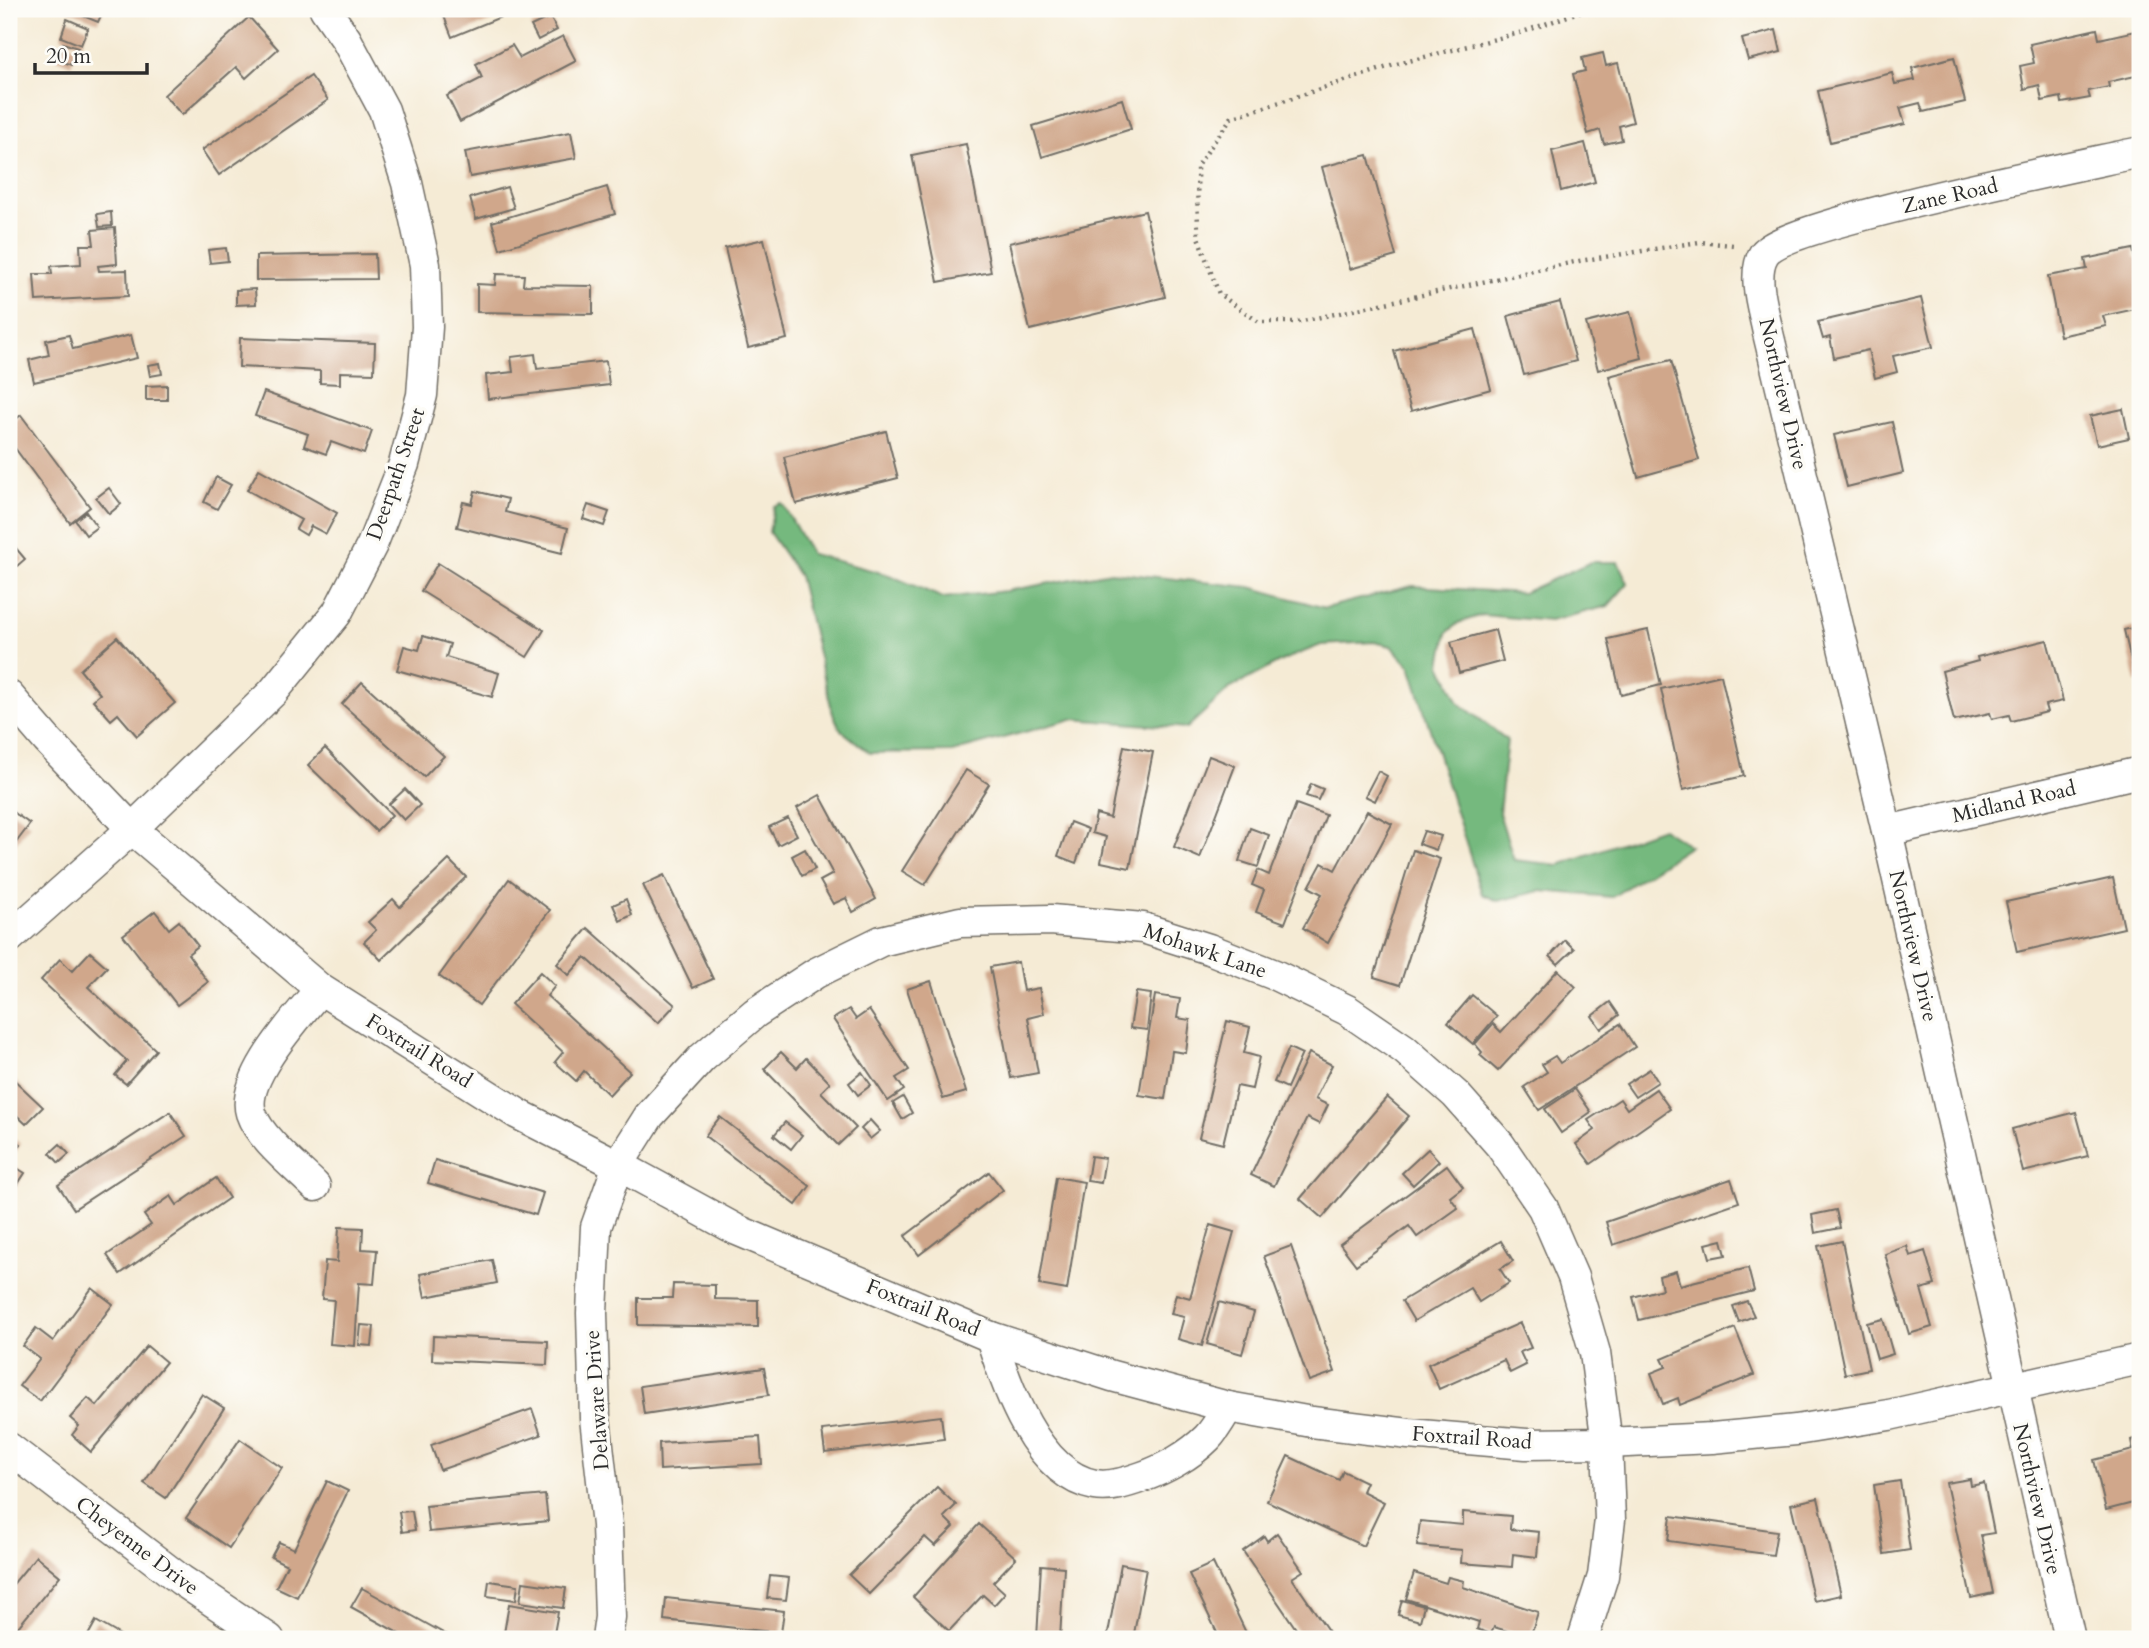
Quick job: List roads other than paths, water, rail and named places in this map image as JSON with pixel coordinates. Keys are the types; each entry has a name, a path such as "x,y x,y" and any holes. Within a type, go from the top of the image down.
{"street":[{"name":"Deerpath Street","path":"132,829 273,692 337,614 372,545 404,464 422,395 427,327 425,265 407,183 384,110 346,39 325,9"},
{"name":"Zane Road","path":"1764,254 1779,242 1846,219 2140,152"},
{"name":"Northview Drive","path":"1764,254 1759,273 1768,333 1887,831 2070,1639"},
{"name":"Foxtrail Road","path":"9,696 132,829 320,989 518,1114 618,1164 737,1230 991,1337 1112,1376 1228,1407 1312,1422 1525,1444 1607,1443 1712,1438 1796,1430 1889,1415 2140,1359"},
{"name":"Midland Road","path":"1887,831 2140,772"},
{"path":"9,938 132,829"},
{"name":"Mohawk Lane","path":"618,1164 649,1116 702,1058 755,1013 816,973 881,941 960,922 1051,920 1143,928 1209,949 1276,975 1347,1010 1404,1049 1456,1095 1500,1145 1543,1208 1573,1277 1595,1353 1607,1443"},
{"path":"315,1186 263,1133 250,1112 249,1089 263,1062 320,989"},
{"name":"Delaware Drive","path":"607,1639 610,1617 607,1525 595,1418 592,1313 596,1227 618,1164"},
{"path":"991,1337 1006,1384 1028,1429 1054,1461 1071,1476 1095,1485 1122,1483 1150,1474 1180,1459 1208,1437 1228,1407"},
{"path":"1583,1639 1603,1576 1610,1520 1607,1443"},
{"name":"Cheyenne Drive","path":"9,1448 181,1580 269,1639"}]}
